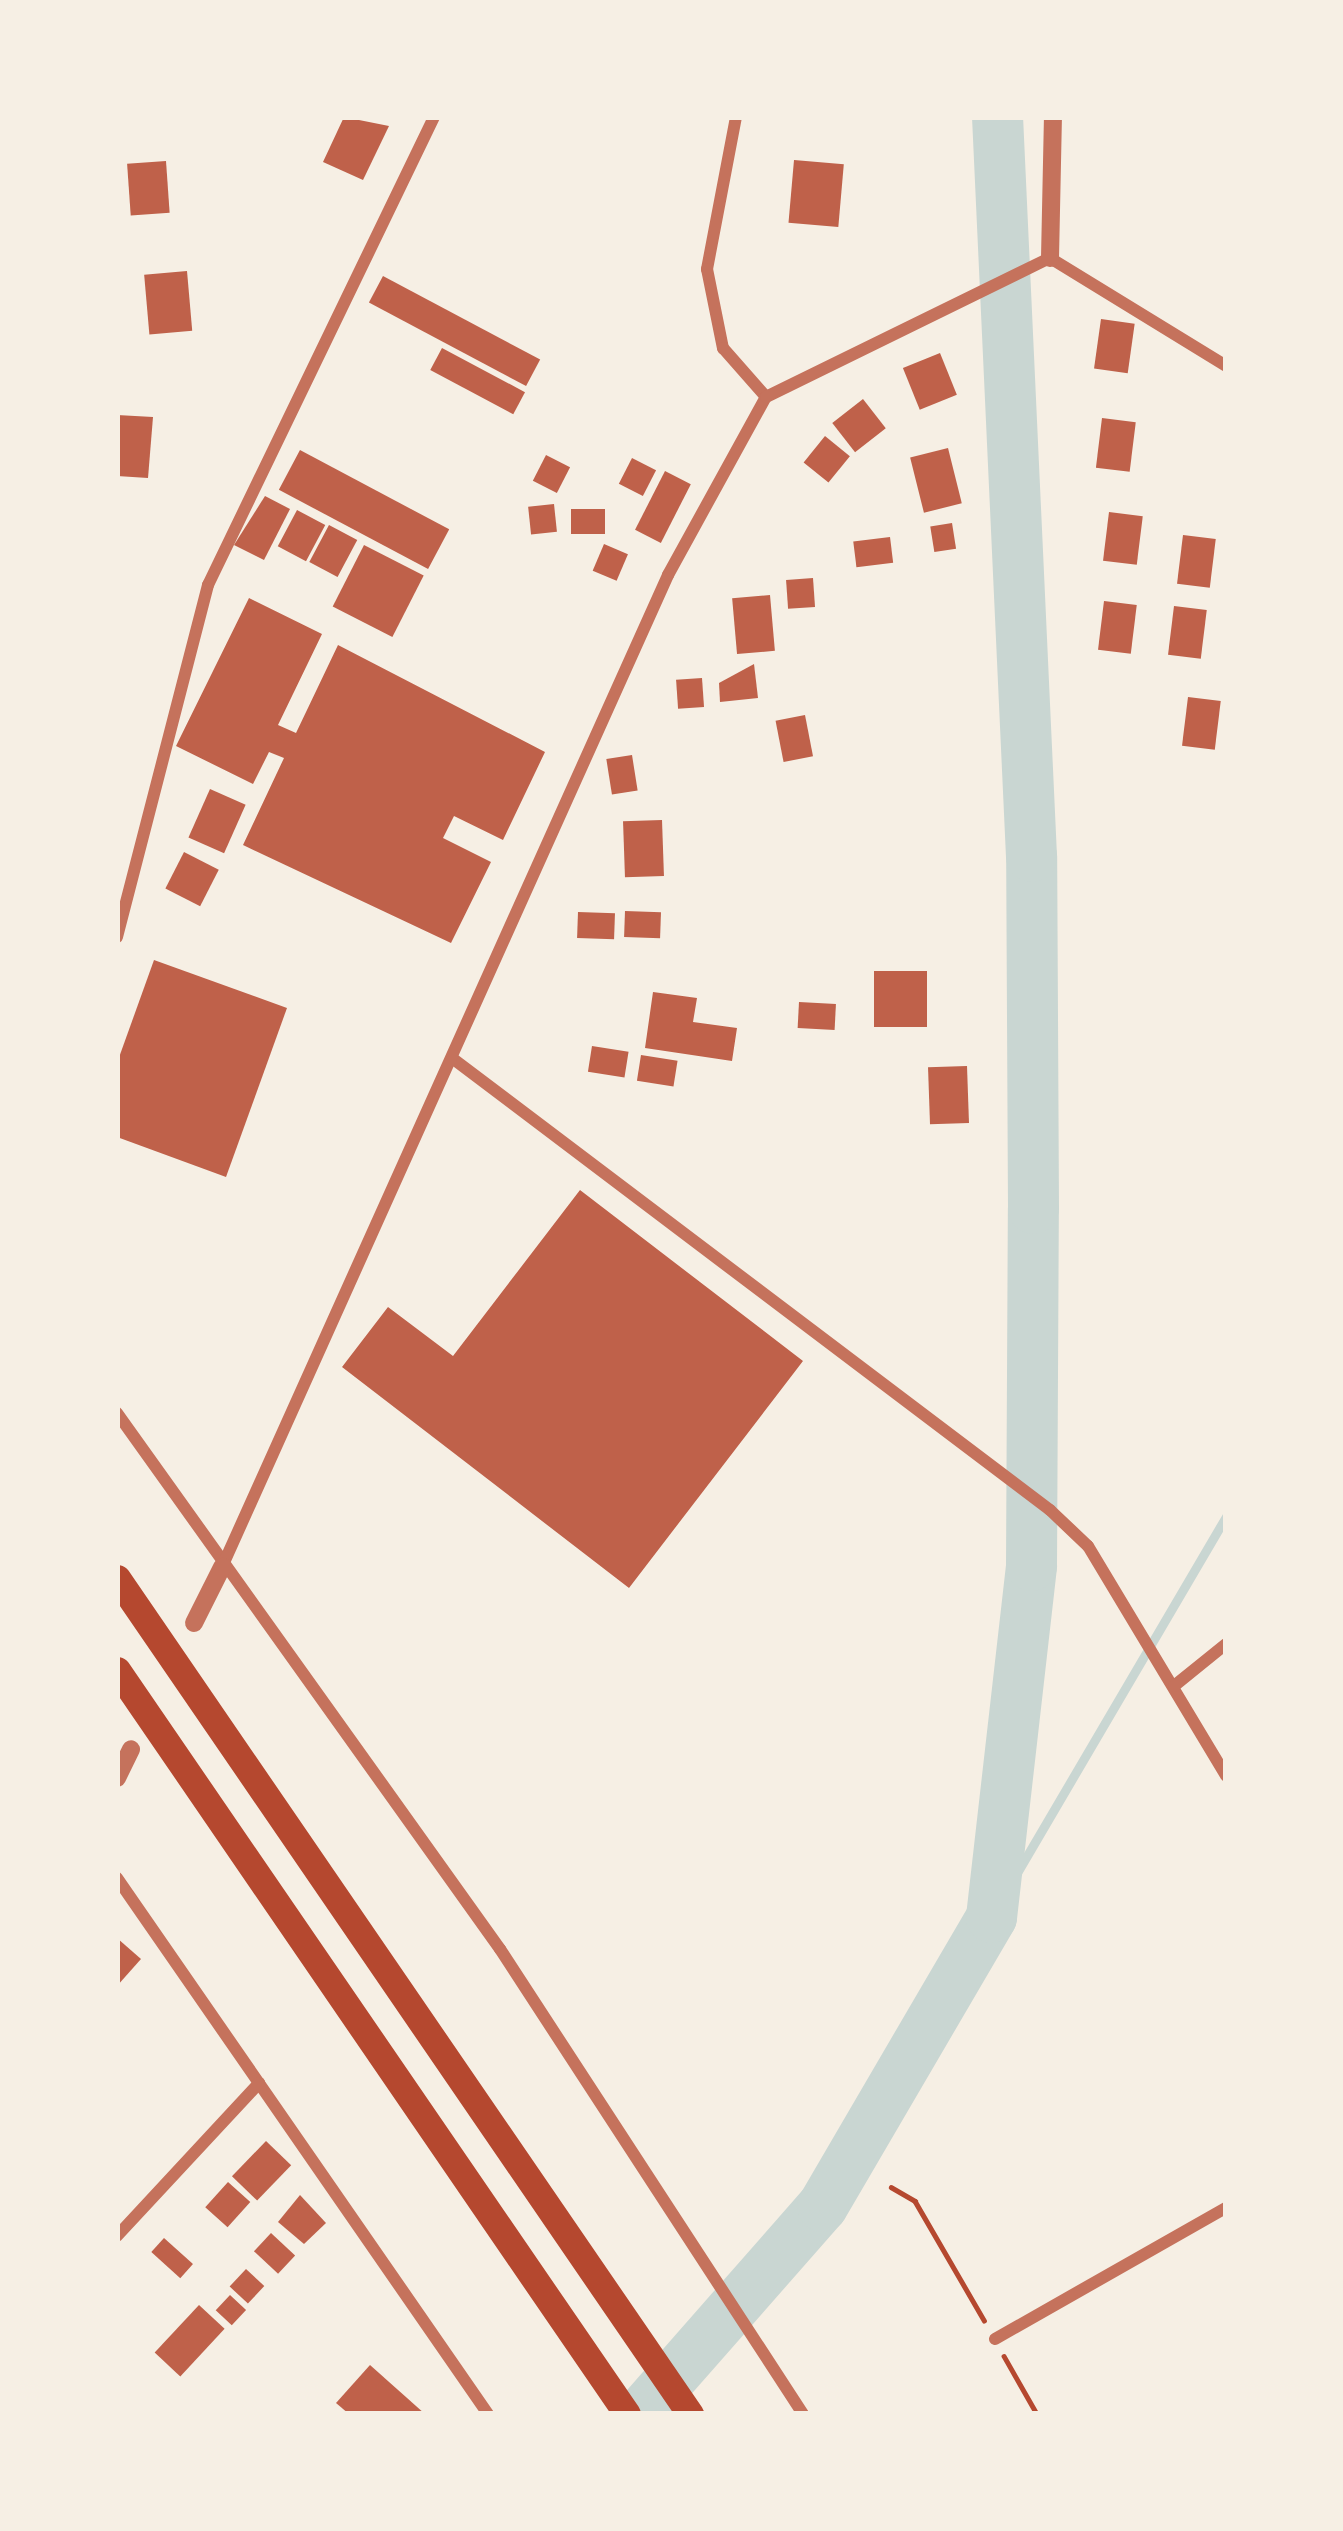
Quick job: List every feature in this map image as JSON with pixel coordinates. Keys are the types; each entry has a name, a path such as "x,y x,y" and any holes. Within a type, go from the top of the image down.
{"highway":[{"path":"117,1579 689,2414"},
{"path":"117,1670 627,2414"}],"street":[{"path":"117,938 208,585 434,117"},
{"path":"736,117 707,269 723,348 766,397"},
{"path":"194,1623 668,575 766,397 1029,276 1050,258 1054,117"},
{"path":"1050,258 1226,366"},
{"path":"452,1058 1050,1510 1114,1589 1226,1776"},
{"path":"117,1413 222,1567 500,1949 803,2414"},
{"path":"1171,1680 1226,1644"},
{"path":"117,1778 131,1749"},
{"path":"117,1878 488,2414"},
{"path":"117,2236 259,2084"},
{"path":"995,2339 1226,2208"}],"path":[{"path":"891,2187 915,2201 1037,2414"}],"building":[{"path":"344,117 389,126 363,180 323,162"},
{"path":"794,160 844,164 838,227 789,223"},
{"path":"166,161 170,213 131,216 127,164"},
{"path":"187,271 192,331 149,335 144,275"},
{"path":"383,276 540,360 526,386 369,302"},
{"path":"1101,319 1135,324 1128,373 1094,369"},
{"path":"442,348 525,392 513,414 430,370"},
{"path":"940,353 957,395 920,410 903,368"},
{"path":"863,399 886,428 855,452 832,423"},
{"path":"117,415 153,417 148,478 117,476"},
{"path":"1102,418 1136,422 1130,472 1096,468"},
{"path":"825,436 850,456 828,483 804,462"},
{"path":"948,448 962,503 924,513 910,457"},
{"path":"300,450 449,529 428,569 279,490"},
{"path":"546,455 570,467 557,493 533,481"},
{"path":"632,458 656,470 643,496 619,484"},
{"path":"665,471 691,484 661,543 635,530"},
{"path":"265,496 290,509 264,560 234,545"},
{"path":"554,504 557,532 531,535 528,507"},
{"path":"571,509 605,509 605,534 571,534"},
{"path":"297,510 325,525 306,561 278,546"},
{"path":"1109,512 1143,516 1137,565 1103,561"},
{"path":"952,523 956,549 934,552 930,526"},
{"path":"329,525 357,540 338,577 309,562"},
{"path":"1183,535 1216,539 1210,588 1177,584"},
{"path":"890,537 893,563 856,567 853,542"},
{"path":"604,544 628,554 617,581 593,571"},
{"path":"364,545 424,575 392,637 333,606"},
{"path":"813,578 815,607 788,609 786,580"},
{"path":"770,595 775,651 737,654 732,598"},
{"path":"249,598 322,634 278,725 296,733 338,645 545,752 503,840 454,816 443,838 491,862 451,943 243,845 284,758 269,752 253,784 176,746"},
{"path":"1104,601 1137,605 1131,654 1098,650"},
{"path":"1174,606 1207,610 1201,659 1168,655"},
{"path":"754,664 758,698 720,702 719,683"},
{"path":"702,678 704,707 678,709 676,680"},
{"path":"1188,697 1221,701 1215,750 1182,746"},
{"path":"805,715 813,756 784,762 776,721"},
{"path":"632,755 638,791 612,795 606,759"},
{"path":"210,789 246,805 224,853 188,837"},
{"path":"662,820 664,876 625,877 623,821"},
{"path":"184,852 219,870 200,906 165,889"},
{"path":"625,911 661,912 660,938 624,937"},
{"path":"578,912 615,913 614,939 577,938"},
{"path":"154,960 287,1008 226,1177 117,1137 117,1063"},
{"path":"874,971 927,971 927,1027 874,1027"},
{"path":"653,992 697,998 693,1022 737,1028 732,1061 645,1048"},
{"path":"799,1002 836,1004 835,1030 798,1028"},
{"path":"592,1046 629,1052 624,1077 588,1072"},
{"path":"641,1055 678,1061 673,1086 637,1081"},
{"path":"967,1066 969,1123 930,1124 928,1067"},
{"path":"580,1190 803,1361 629,1588 342,1367 388,1307 453,1356"},
{"path":"117,1938 141,1959 117,1986"},
{"path":"266,2141 291,2165 257,2201 232,2176"},
{"path":"228,2182 250,2202 228,2227 205,2207"},
{"path":"300,2195 326,2223 304,2244 278,2222"},
{"path":"271,2233 295,2256 278,2274 254,2251"},
{"path":"164,2238 193,2264 180,2278 151,2252"},
{"path":"246,2269 264,2286 248,2304 230,2287"},
{"path":"230,2295 246,2310 232,2325 216,2310"},
{"path":"199,2305 225,2329 180,2376 155,2353"},
{"path":"370,2365 425,2414 349,2414 336,2403"}],"waterway":[{"path":"639,2414 822,2206 991,1917 1031,1565 1033,1208 1031,856 997,117"},
{"path":"991,1917 1226,1516"}]}
